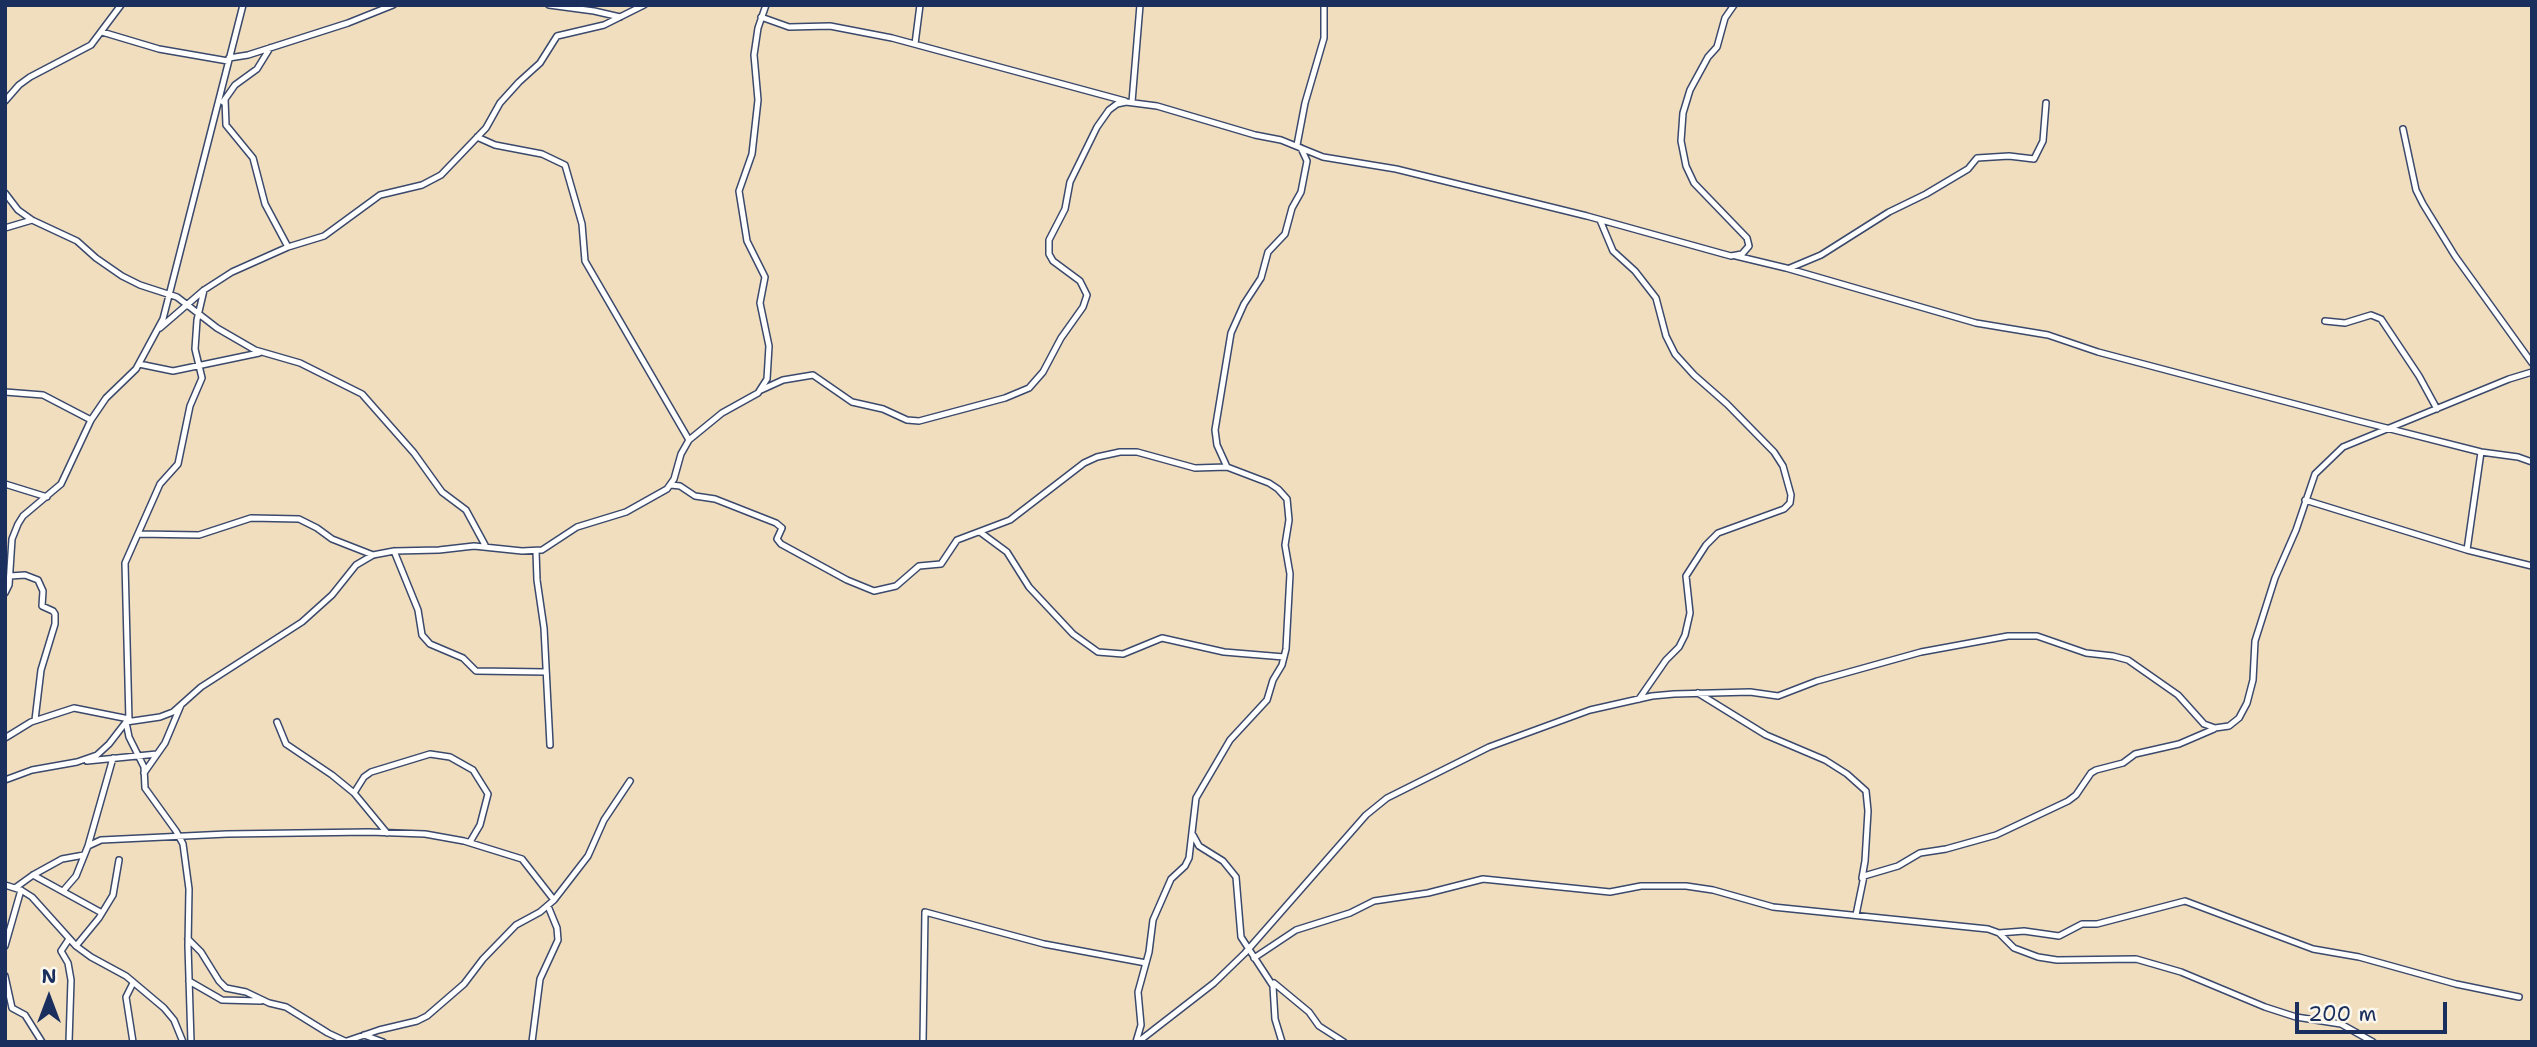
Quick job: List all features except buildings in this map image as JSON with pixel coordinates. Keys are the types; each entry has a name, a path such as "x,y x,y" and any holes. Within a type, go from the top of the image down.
{"street":[{"path":"5,101 30,77 84,51 102,32 121,5"},
{"path":"5,593 10,576 10,555 18,524 23,516 61,484 91,420 106,398 139,365 160,328 171,294 243,5"},
{"path":"102,32 144,46 194,57 229,60 348,23 393,5"},
{"path":"549,5 620,17"},
{"path":"160,328 204,290 232,272 289,247 328,234 380,195 433,180 448,168 489,124 500,103 511,89 540,63 556,36 594,28 644,5"},
{"path":"761,390 767,379 770,354 768,334 760,309 765,277 747,241 739,197 741,181 749,164 753,144 758,100 754,55 766,5"},
{"path":"915,44 920,5"},
{"path":"1130,102 1140,5"},
{"path":"1227,467 1217,445 1215,430 1231,333 1244,304 1261,278 1268,251 1285,234 1292,208 1301,192 1307,162 1298,145 1306,103 1324,38 1324,5"},
{"path":"1733,256 1746,252 1749,246 1747,238 1693,183 1681,141 1683,113 1690,90 1708,57 1717,47 1725,18 1734,5"},
{"path":"761,17 789,27 830,26 915,44 1298,145 1323,157 1396,169 1600,220 1786,268 1976,323 2048,335 2098,352 2481,452 2511,455 2532,462"},
{"path":"218,107 235,85 257,69 270,48"},
{"path":"225,99 226,125 253,158 265,204 289,247"},
{"path":"671,485 688,440 714,418 783,380 813,374 852,402 883,409 907,420 919,421 1005,398 1029,388 1083,307 1087,295 1080,281 1053,261 1049,254 1049,240 1065,209 1070,181 1097,127 1109,110 1117,104 1130,102"},
{"path":"1786,268 1799,266 1821,255 1876,219 1968,169 1978,158 2009,156 2034,159 2043,141 2046,103"},
{"path":"2403,129 2416,190 2423,204 2455,256 2532,363"},
{"path":"477,137 508,148 542,154 565,165 582,224 584,261 688,440"},
{"path":"5,193 18,210 32,220 77,241 122,276 140,285 171,294 199,312 217,328 262,353 300,363 362,394 414,453 442,492 466,510 485,545"},
{"path":"5,228 32,220"},
{"path":"1600,220 1613,251 1635,271 1656,298 1666,336 1675,354 1774,452 1785,473 1791,495 1790,503 1784,509 1718,533 1701,552 1686,576 1690,613 1685,635 1679,647 1666,660 1639,699"},
{"path":"191,1042 189,889 180,838 146,789 144,767 129,737 125,572 127,558 160,484 178,464 190,406 202,379 195,349 204,290"},
{"path":"2325,321 2345,323 2371,315 2381,319 2419,376 2437,409"},
{"path":"139,365 173,371 241,355 262,353"},
{"path":"1137,1042 1214,983 1248,950 1366,815 1387,798 1489,747 1580,713 1652,696 1750,692 1779,696 1817,681 1922,652 2008,636 2037,636 2086,653 2128,660 2178,695 2204,724 2224,728 2235,722 2248,703 2253,680 2255,641 2275,578 2296,530 2315,474 2343,446 2532,372"},
{"path":"5,392 43,395 91,420"},
{"path":"2467,550 2481,452"},
{"path":"5,738 23,725 78,707 128,721 167,715 201,687 302,622 332,596 356,565 373,555 394,551 485,545 506,550 536,551 548,547 577,527 626,512 671,485 680,486 695,496 715,499 774,522 782,528 777,539 779,543 874,591 896,586 919,566 941,564 957,540 1010,520 1084,463 1111,453 1148,454 1195,468 1227,467 1269,484 1287,499 1289,520 1285,545 1290,573 1288,636 1284,657 1267,700 1230,740 1196,798 1188,863 1171,879 1156,910 1138,992 1141,1025 1137,1042"},
{"path":"5,484 47,497"},
{"path":"2305,500 2467,550 2532,566"},
{"path":"139,534 199,535 251,518 299,519 317,527 332,539 373,555"},
{"path":"980,532 1007,552 1029,587 1073,634 1098,652 1123,654 1162,638 1224,652 1284,657"},
{"path":"394,551 418,610 422,635 430,644 463,658 476,670 546,672"},
{"path":"536,551 538,591 544,628 550,745"},
{"path":"10,576 25,575 38,580 44,595 42,606 55,614 55,624 40,677 36,720"},
{"path":"1698,693 1766,735 1825,760 1866,790 1866,862 1856,915"},
{"path":"144,773 172,731 181,704"},
{"path":"77,762 102,752 128,721"},
{"path":"277,722 286,744 354,793 387,833"},
{"path":"1862,878 1898,866 1920,853 1952,848 1996,835 2068,801 2096,770 2123,763 2135,754 2179,744 2215,728"},
{"path":"5,780 32,771 77,762 157,754"},
{"path":"354,793 372,772 430,754 450,757 473,770 488,793 480,825 470,842"},
{"path":"63,891 76,876 88,846 113,758"},
{"path":"189,981 222,1000 265,1002 286,1007 345,1042 417,1021 427,1016 464,984 483,959 516,925 554,900 588,856 604,820 630,781"},
{"path":"1192,832 1199,846 1223,861 1236,877 1241,937 1248,950 1271,981 1309,1012 1319,1026 1344,1042"},
{"path":"88,846 101,840 227,834 425,834 470,842 522,859 554,900"},
{"path":"5,946 18,889 33,875 69,856 84,855"},
{"path":"76,946 102,913 115,889 119,860"},
{"path":"33,875 102,913"},
{"path":"1254,958 1296,930 1350,913 1374,901 1428,894 1488,878 1565,889 1610,892 1641,886 1686,886 1713,890 1760,905 1965,925 1999,933 2024,931 2059,936 2082,924 2097,924 2185,901 2313,949 2359,957 2519,997"},
{"path":"5,885 32,897 76,946 133,983 170,1014 183,1042"},
{"path":"532,1042 540,979 558,940 557,928 548,906"},
{"path":"923,1042 925,912 1044,944 1146,962"},
{"path":"1999,933 2014,948 2039,957 2141,961 2181,972 2265,1007 2296,1017 2341,1024 2373,1042"},
{"path":"69,939 61,951 67,960 71,980 69,1042"},
{"path":"188,939 223,986 246,992 265,1002"},
{"path":"5,976 12,1009 24,1015 42,1042"},
{"path":"1271,981 1275,993 1275,1019 1282,1042"},
{"path":"133,983 126,997 133,1042"},
{"path":"364,1035 383,1042"}]}
